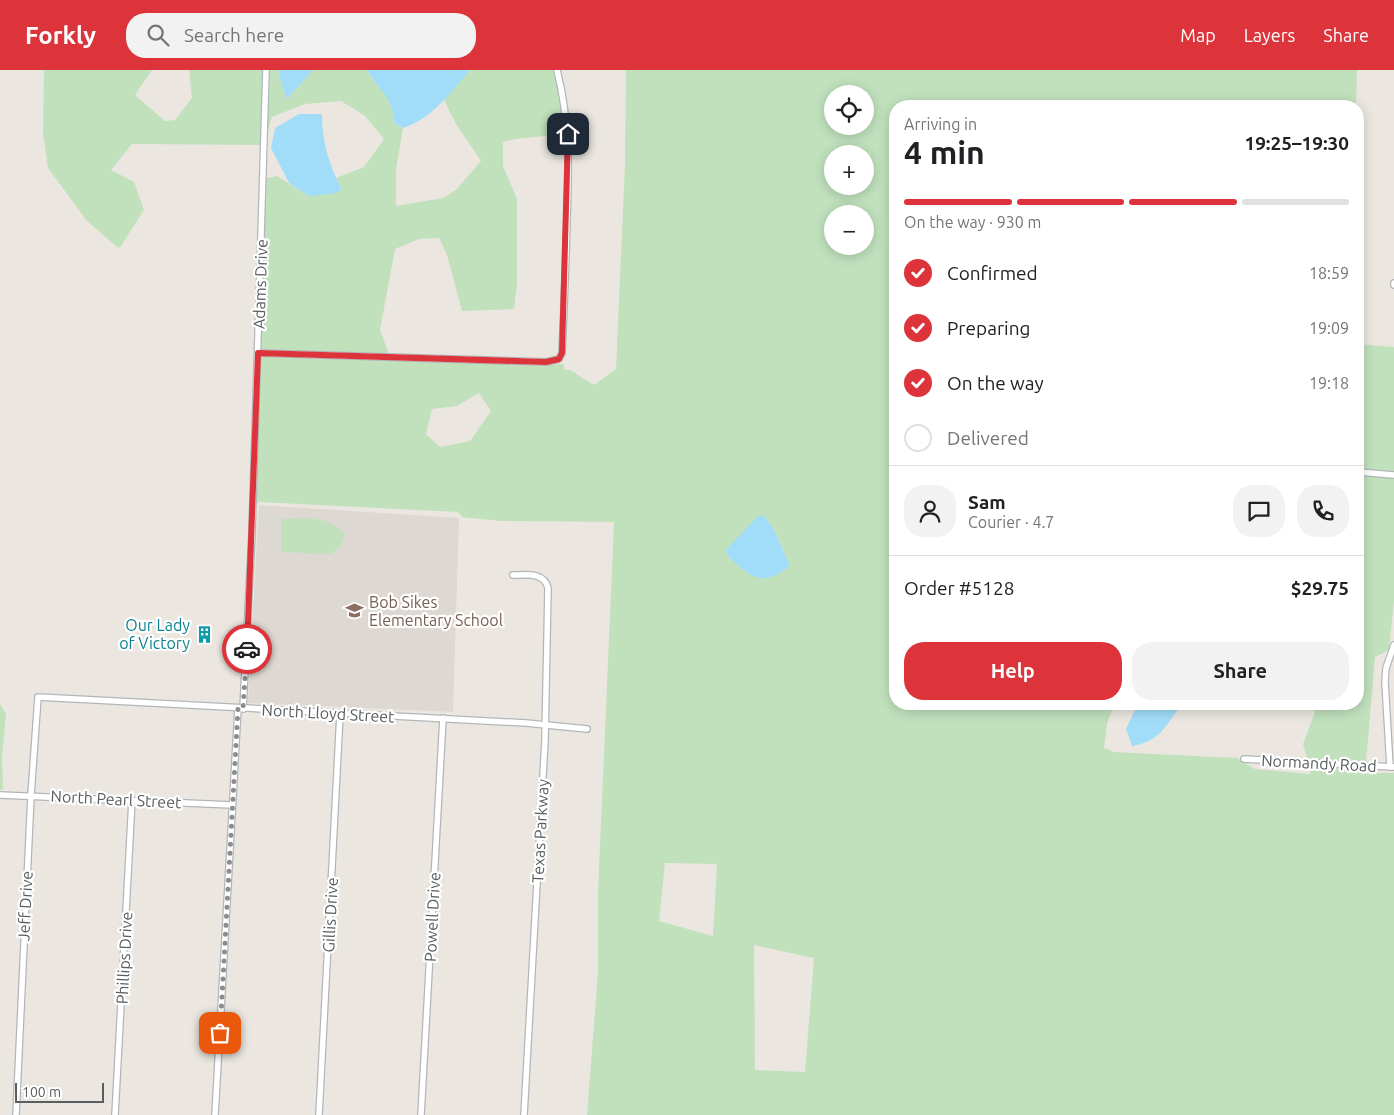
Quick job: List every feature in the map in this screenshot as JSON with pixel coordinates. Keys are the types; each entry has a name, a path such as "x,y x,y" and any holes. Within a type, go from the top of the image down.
{"street":[{"name":"Adams Drive","path":"215,1115 232,806 251,559 266,70"},
{"path":"258,353 546,362 559,359 562,353 565,300 569,146 565,100 557,70"},
{"path":"1364,472 1394,475"},
{"name":"Texas Parkway","path":"513,575 539,576 544,580 548,588 544,725 524,1115"},
{"path":"1392,767 1385,682 1386,668 1394,644"},
{"name":"North Lloyd Street","path":"38,697 443,718 587,730"},
{"name":"Jeff Drive","path":"16,1115 31,795 38,697"},
{"name":"Gillis Drive","path":"318,1115 340,714"},
{"name":"Powell Drive","path":"421,1115 443,718"},
{"name":"Normandy Road","path":"1244,759 1392,767"},
{"name":"North Pearl Street","path":"0,795 232,806"},
{"name":"Phillips Drive","path":"115,1115 132,800"}],"shaded area":[{"name":"Bob Sikes Elementary School","path":"259,505 459,518 453,712 248,703"}],"green space":[{"path":"44,70 152,70 135,95 165,121 175,120 192,98 189,70 263,70 260,145 132,144 111,170 134,182 144,210 118,248 87,221 48,168 43,133"},
{"path":"270,70 280,70 279,76 287,99 313,70 367,70 385,94 391,106 394,123 403,128 396,170 396,206 443,198 456,190 481,161 456,124 444,100 470,70 553,70 561,101 565,134 503,142 503,166 517,199 517,284 514,309 462,311 447,255 439,238 419,239 395,249 380,330 389,354 261,350 266,178 277,176 309,196 342,189 336,178 364,167 384,139 365,116 341,101 305,104 272,117 267,134"},
{"path":"626,70 1357,70 1356,100 889,100 889,710 1112,710 1107,723 1104,748 1114,752 1237,758 1255,769 1310,774 1309,765 1366,768 1366,773 1394,773 1394,1115 587,1115 598,973 598,892 614,522 500,521 462,517 458,512 259,502 256,504 261,356 564,364 564,370 570,370 594,385 616,369 625,164","holes":["479,393 491,411 470,441 440,447 426,434 432,409 457,406","757,517 773,528 790,566 749,526","665,863 717,864 713,936 659,921","754,945 814,958 805,1072 755,1070"]},
{"path":"1364,344 1394,347 1394,472 1364,470"},
{"path":"1364,476 1394,478 1394,601 1389,650 1375,657 1366,762 1307,759 1303,744 1314,710 1364,710"},
{"path":"281,519 316,519 324,521 338,528 345,535 340,548 330,554 281,552"},
{"path":"0,704 6,714 2,756 3,789 0,790"}],"water":[{"path":"280,70 313,70 287,99 279,76"},
{"path":"367,70 470,70 432,112 403,128 394,123 391,106 385,94"},
{"path":"299,114 322,114 323,134 327,153 333,172 342,190 331,194 309,196 289,183 271,148 275,128"},
{"path":"763,515 773,528 790,566 776,575 763,578 751,575 745,571 730,559 726,550 757,517"},
{"path":"1135,710 1178,710 1162,731 1142,744 1132,746 1126,729"}],"way so far":[{"path":"220,1033 238,708 243,708 247,649"}],"place":[{"name":"Bob Sikes Elementary School","path":"355,611"},
{"name":"Our Lady of Victory","path":"204,634"}],"route":[{"path":"247,649 258,353 546,362 554,362 559,359 562,353 565,300 568,134"}]}
